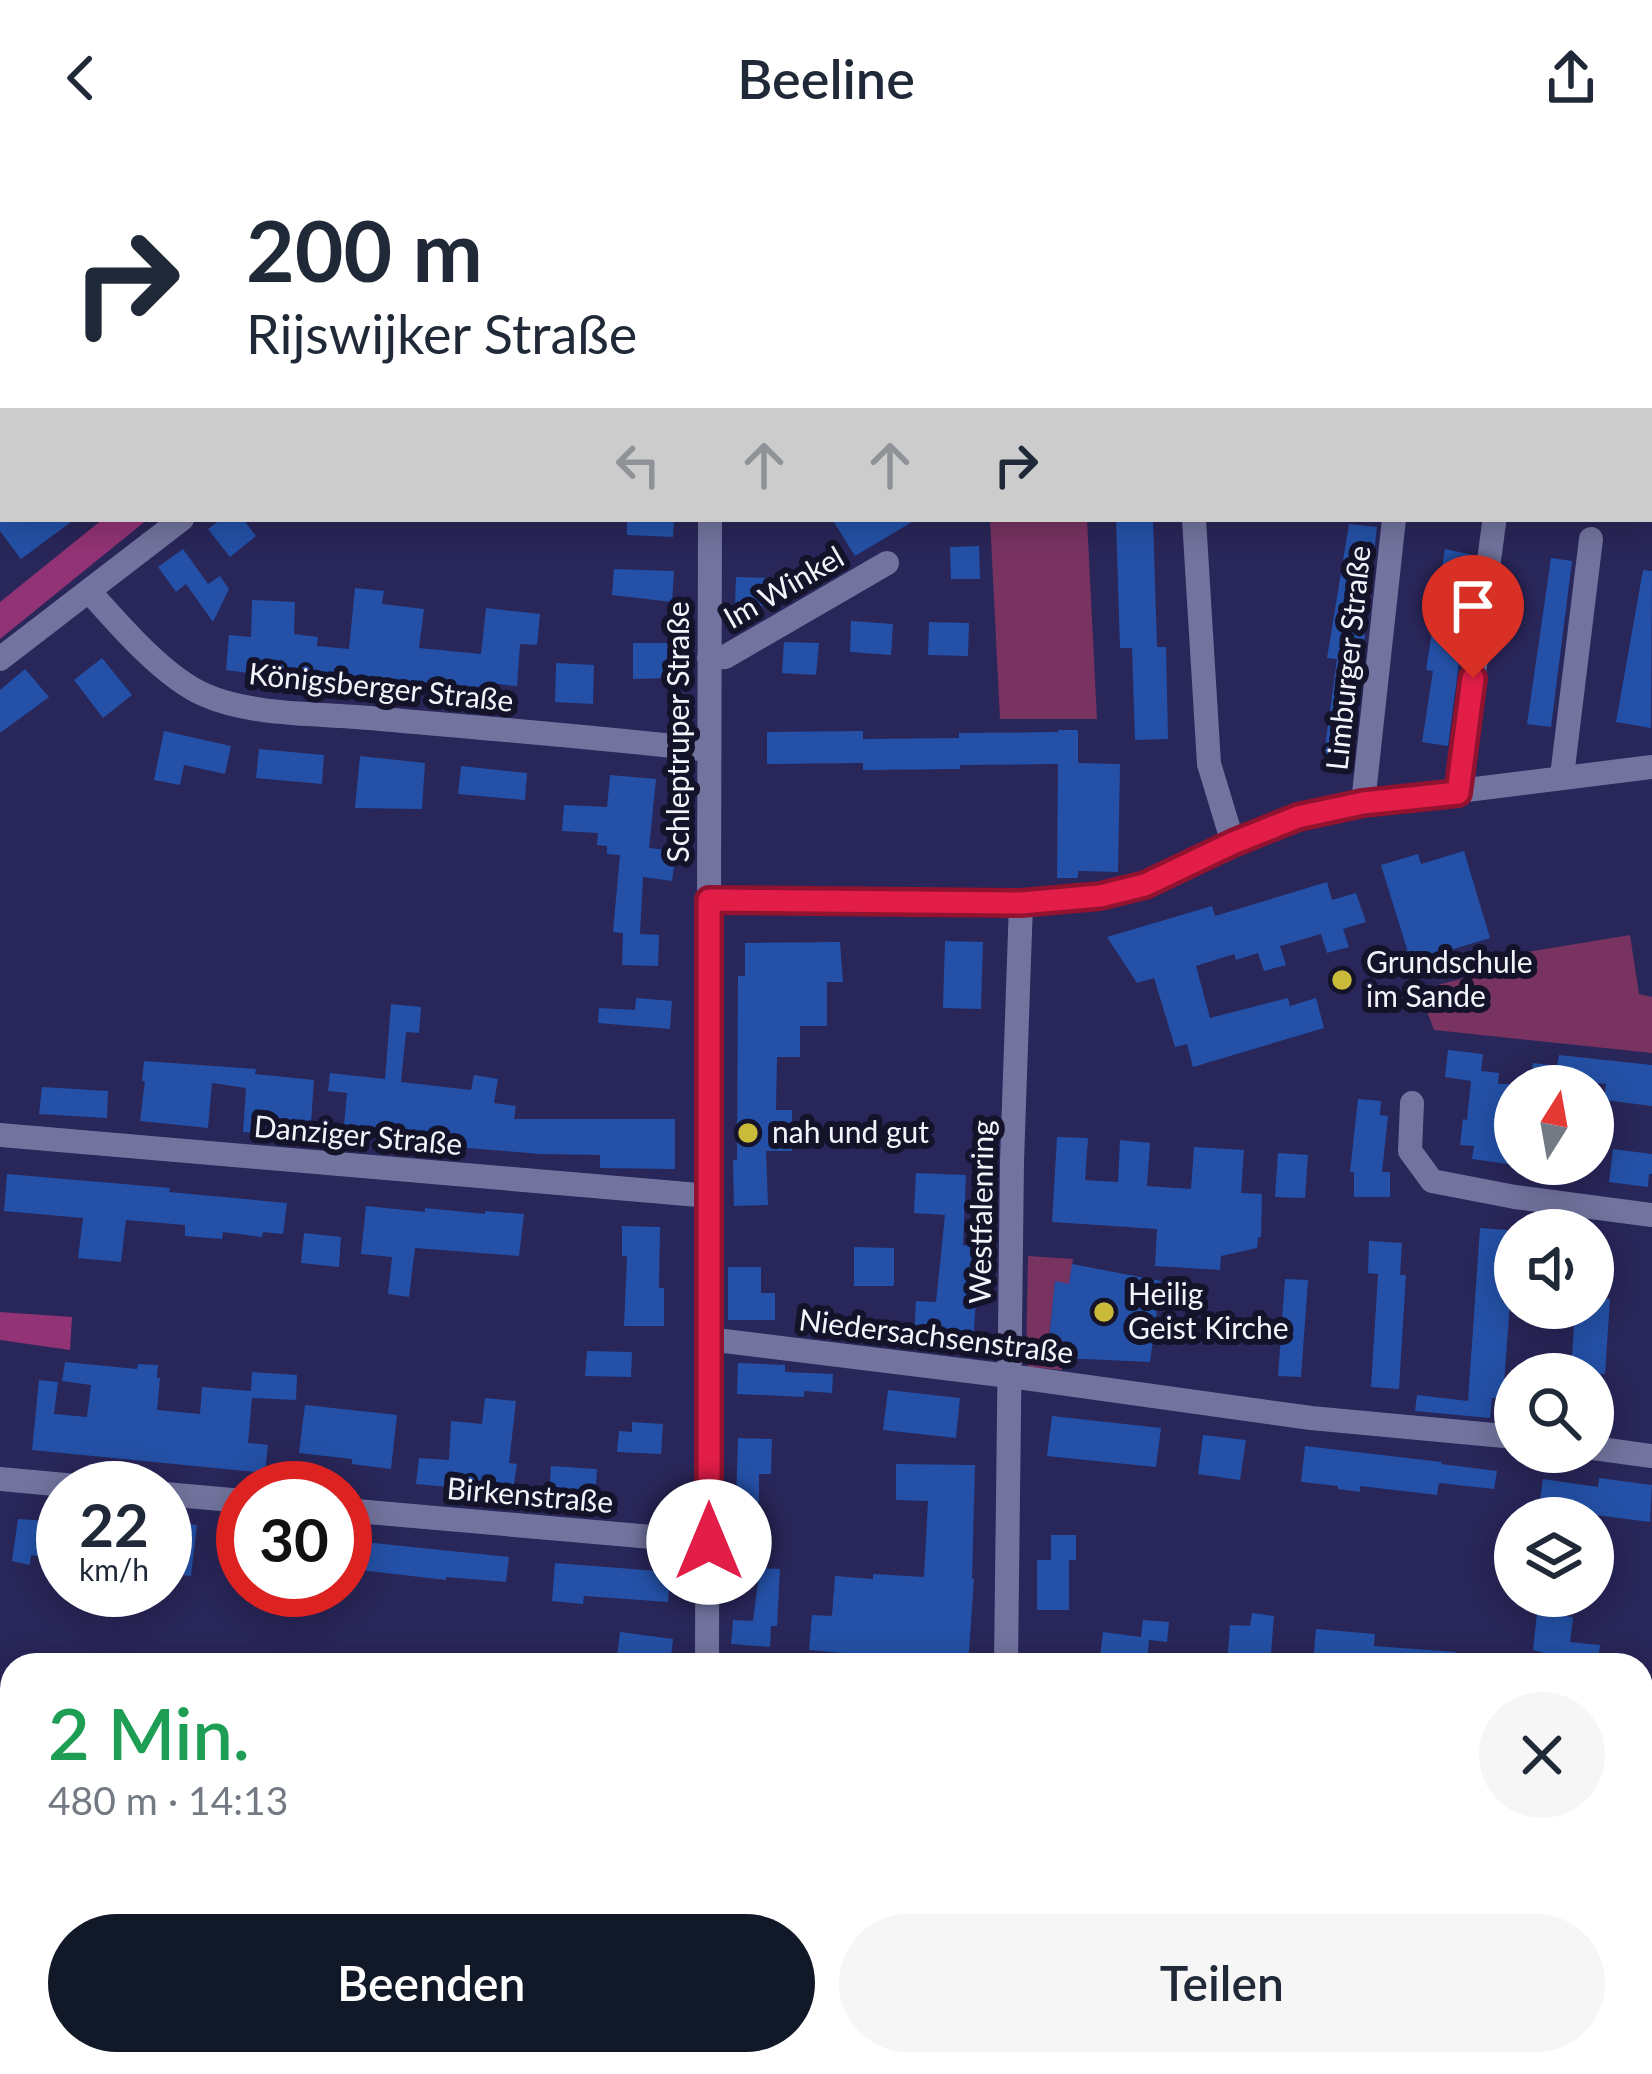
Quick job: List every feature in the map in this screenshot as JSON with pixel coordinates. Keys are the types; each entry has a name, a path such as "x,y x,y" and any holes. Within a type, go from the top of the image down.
{"street":[{"path":"0,659 178,522"},
{"name":"Schleptruper Straße","path":"707,1653 710,522"},
{"path":"1194,522 1209,764 1233,843"},
{"name":"Limburger Straße","path":"1363,803 1394,522"},
{"path":"1458,793 1494,523"},
{"path":"1562,776 1591,538"},
{"name":"Im Winkel","path":"710,658 725,657 887,563"},
{"name":"Königsberger Straße","path":"89,591 182,682 220,701 709,749"},
{"path":"709,900 1021,903 1100,896 1145,885 1298,817 1363,803 1652,767"},
{"name":"Westfalenring","path":"1006,1653 1012,1161 1021,903"},
{"path":"1412,1103 1410,1150 1432,1180 1515,1197 1652,1215"},
{"name":"Danziger Straße","path":"0,1136 710,1196"},
{"name":"Niedersachsenstraße","path":"708,1339 1311,1418 1494,1435"},
{"path":"1614,1451 1652,1456"},
{"path":"0,1479 36,1482"},
{"name":"Birkenstraße","path":"372,1512 709,1542"}],"shaded area":[{"path":"99,522 144,522 0,639 0,602"},
{"path":"990,522 1087,522 1097,719 1000,719"},
{"path":"1630,935 1639,994 1652,997 1652,1053 1434,1030 1419,990 1505,967 1527,952"},
{"path":"1028,1256 1073,1259 1069,1284 1055,1282 1049,1339 1062,1339 1062,1370 1028,1367 1026,1362"},
{"path":"0,1312 72,1317 70,1350 0,1340"}],"building":[{"path":"0,522 71,522 21,559 0,531"},
{"path":"217,522 245,522 256,536 230,557 208,529"},
{"path":"627,522 674,522 673,537 627,535"},
{"path":"834,522 912,522 855,556"},
{"path":"1116,522 1153,522 1157,647 1166,647 1168,739 1135,740 1132,648 1120,648"},
{"path":"1349,524 1377,527 1351,759 1324,755 1337,659 1327,658"},
{"path":"979,546 980,579 951,579 950,547"},
{"path":"183,549 208,584 220,576 229,589 213,622 186,584 176,592 158,567"},
{"path":"1445,549 1473,555 1448,746 1422,742 1433,671 1426,670"},
{"path":"1551,558 1572,561 1551,727 1527,724"},
{"path":"614,569 674,571 672,602 612,595"},
{"path":"1643,570 1652,571 1651,728 1616,722"},
{"path":"736,577 772,578 771,606 735,605"},
{"path":"355,588 384,591 382,604 424,609 419,648 481,654 486,608 540,614 537,645 520,644 517,686 484,683 482,703 442,699 443,693 266,675 267,666 250,663 248,673 226,670 229,635 251,637 252,600 295,602 294,634 318,637 317,646 349,649"},
{"path":"851,621 893,624 891,655 850,652"},
{"path":"929,622 969,623 968,656 928,655"},
{"path":"784,642 819,643 816,675 782,673"},
{"path":"633,643 671,643 671,678 633,679"},
{"path":"102,658 132,695 103,718 74,680"},
{"path":"556,663 594,665 593,704 555,702"},
{"path":"25,669 49,697 0,733 0,690"},
{"path":"1078,730 1078,763 1120,764 1118,872 1078,871 1078,878 1057,878 1058,764 863,770 863,763 767,764 767,732 863,731 863,739"},
{"path":"164,731 231,746 225,774 184,765 180,785 154,780"},
{"path":"259,749 324,755 322,784 256,778"},
{"path":"360,756 425,763 422,809 355,808"},
{"path":"461,766 527,773 525,800 458,794"},
{"path":"610,775 656,779 649,848 676,851 672,881 643,877 640,934 659,935 658,966 622,965 623,933 613,932 620,855 607,854 607,846 597,845 598,833 562,831 564,805 607,807"},
{"path":"1464,851 1490,938 1447,951 1450,960 1426,968 1423,959 1411,962 1381,865 1418,854 1421,864"},
{"path":"1327,882 1332,900 1356,893 1366,922 1343,929 1349,947 1327,953 1321,934 1280,946 1286,965 1264,971 1258,953 1236,960 1234,954 1196,966 1210,1018 1288,998 1290,1006 1316,998 1324,1028 1193,1067 1187,1044 1175,1047 1154,978 1137,983 1107,937 1212,906 1215,916"},
{"path":"945,941 983,942 981,1009 943,1008"},
{"path":"840,942 843,982 827,982 827,1026 800,1026 800,1057 777,1057 776,1110 792,1110 792,1151 766,1151 768,1205 734,1206 738,976 745,976 745,943"},
{"path":"636,998 672,1001 670,1029 598,1023 599,1008 635,1010"},
{"path":"391,1004 421,1007 419,1033 406,1032 401,1082 471,1090 474,1075 498,1079 494,1103 516,1106 514,1119 675,1119 675,1169 600,1168 600,1155 443,1146 441,1139 412,1136 412,1143 343,1137 347,1093 328,1091 330,1073 385,1079"},
{"path":"1448,1050 1483,1054 1481,1071 1494,1072 1494,1162 1472,1159 1474,1146 1460,1145 1471,1081 1445,1077"},
{"path":"1559,1055 1652,1065 1652,1106 1614,1101 1614,1065 1557,1065"},
{"path":"144,1061 256,1069 255,1074 314,1080 310,1137 243,1132 246,1088 212,1083 208,1128 140,1121"},
{"path":"42,1087 108,1091 107,1118 39,1114"},
{"path":"1358,1099 1381,1101 1380,1115 1388,1116 1382,1172 1390,1172 1390,1197 1354,1197 1354,1172 1350,1172"},
{"path":"1057,1137 1088,1138 1085,1180 1118,1182 1120,1140 1150,1143 1147,1186 1191,1189 1194,1147 1244,1150 1241,1193 1262,1194 1257,1248 1221,1256 1220,1270 1155,1266 1157,1229 1052,1222"},
{"path":"1614,1149 1652,1154 1648,1187 1614,1183"},
{"path":"1278,1153 1308,1155 1305,1198 1275,1197"},
{"path":"916,1173 966,1175 963,1245 983,1248 973,1343 914,1339 916,1301 936,1302 945,1215 914,1213"},
{"path":"7,1174 287,1203 283,1234 263,1232 262,1237 223,1232 222,1239 185,1236 185,1225 126,1220 121,1262 78,1258 83,1218 4,1211"},
{"path":"366,1206 524,1214 519,1256 415,1248 409,1297 388,1294 392,1257 361,1254"},
{"path":"622,1226 660,1227 664,1326 624,1326 627,1256 622,1256"},
{"path":"1480,1228 1494,1229 1494,1329 1508,1329 1506,1353 1494,1353 1490,1418 1415,1411 1417,1395 1468,1401"},
{"path":"304,1233 341,1237 339,1267 301,1263"},
{"path":"1369,1241 1402,1243 1400,1275 1406,1275 1399,1389 1371,1387 1378,1274 1368,1273"},
{"path":"854,1247 894,1248 894,1286 854,1286"},
{"name":"Heilig Geist Kirche","path":"1072,1264 1161,1281 1150,1362 1062,1358 1062,1339 1049,1340 1055,1281 1069,1284"},
{"path":"728,1267 761,1267 761,1293 775,1293 775,1320 728,1320"},
{"path":"1285,1279 1308,1280 1301,1377 1278,1376"},
{"path":"1574,1329 1608,1329 1606,1353 1572,1353"},
{"path":"587,1351 632,1352 631,1377 585,1376"},
{"path":"65,1362 137,1369 138,1364 158,1365 157,1410 200,1414 202,1387 251,1391 252,1372 297,1375 296,1400 252,1398 248,1443 268,1445 266,1461 216,1461 216,1468 192,1466 192,1461 32,1450 39,1380 58,1382 54,1414 87,1417 91,1385 62,1381"},
{"path":"738,1363 833,1374 832,1393 804,1391 804,1397 737,1394"},
{"path":"888,1390 960,1398 956,1438 883,1430"},
{"path":"485,1398 516,1401 509,1463 517,1464 512,1496 416,1484 419,1458 449,1460 451,1421 482,1424"},
{"path":"305,1405 397,1415 391,1469 372,1467 372,1461 299,1453"},
{"path":"1052,1416 1161,1428 1156,1467 1047,1456"},
{"path":"632,1422 663,1424 661,1454 617,1452 619,1431 632,1432"},
{"path":"1203,1435 1246,1440 1240,1480 1198,1474"},
{"path":"738,1438 772,1439 771,1474 759,1474 759,1503 736,1502"},
{"path":"1305,1446 1497,1473 1494,1489 1439,1483 1437,1495 1360,1486 1360,1492 1301,1482"},
{"path":"896,1464 975,1465 969,1653 809,1650 812,1615 832,1616 835,1576 924,1577 928,1501 896,1500"},
{"path":"551,1466 597,1469 595,1501 549,1498"},
{"path":"1599,1478 1652,1485 1650,1522 1614,1517 1614,1497 1540,1497 1543,1479 1598,1487"},
{"path":"18,1519 36,1520 36,1556 31,1555 30,1565 12,1561"},
{"path":"192,1524 197,1525 192,1568"},
{"path":"1051,1535 1076,1535 1076,1560 1069,1560 1069,1610 1037,1610 1037,1560 1051,1560"},
{"path":"372,1543 509,1557 506,1582 372,1571"},
{"path":"555,1563 670,1572 668,1602 584,1596 583,1604 552,1601"},
{"path":"760,1568 780,1569 777,1626 771,1626 770,1647 731,1644 733,1620 753,1621"},
{"path":"1252,1613 1274,1616 1271,1653 1228,1653 1230,1625 1250,1626"},
{"path":"1537,1617 1573,1617 1570,1642 1600,1645 1599,1653 1533,1650"},
{"path":"1143,1620 1169,1622 1167,1642 1149,1640 1148,1653 1100,1653 1103,1632 1141,1637"},
{"path":"1316,1629 1375,1634 1374,1646 1456,1652 1456,1653 1314,1653"},
{"path":"620,1632 673,1639 671,1653 617,1653"}],"place":[{"name":"Grundschule im Sande","path":"1342,980"},
{"name":"nah und gut","path":"748,1133"},
{"name":"Heilig Geist Kirche","path":"1104,1312"}],"route":[{"path":"709,1542 709,900 1021,903 1100,896 1145,885 1298,817 1363,803 1458,793 1473,678"}]}
